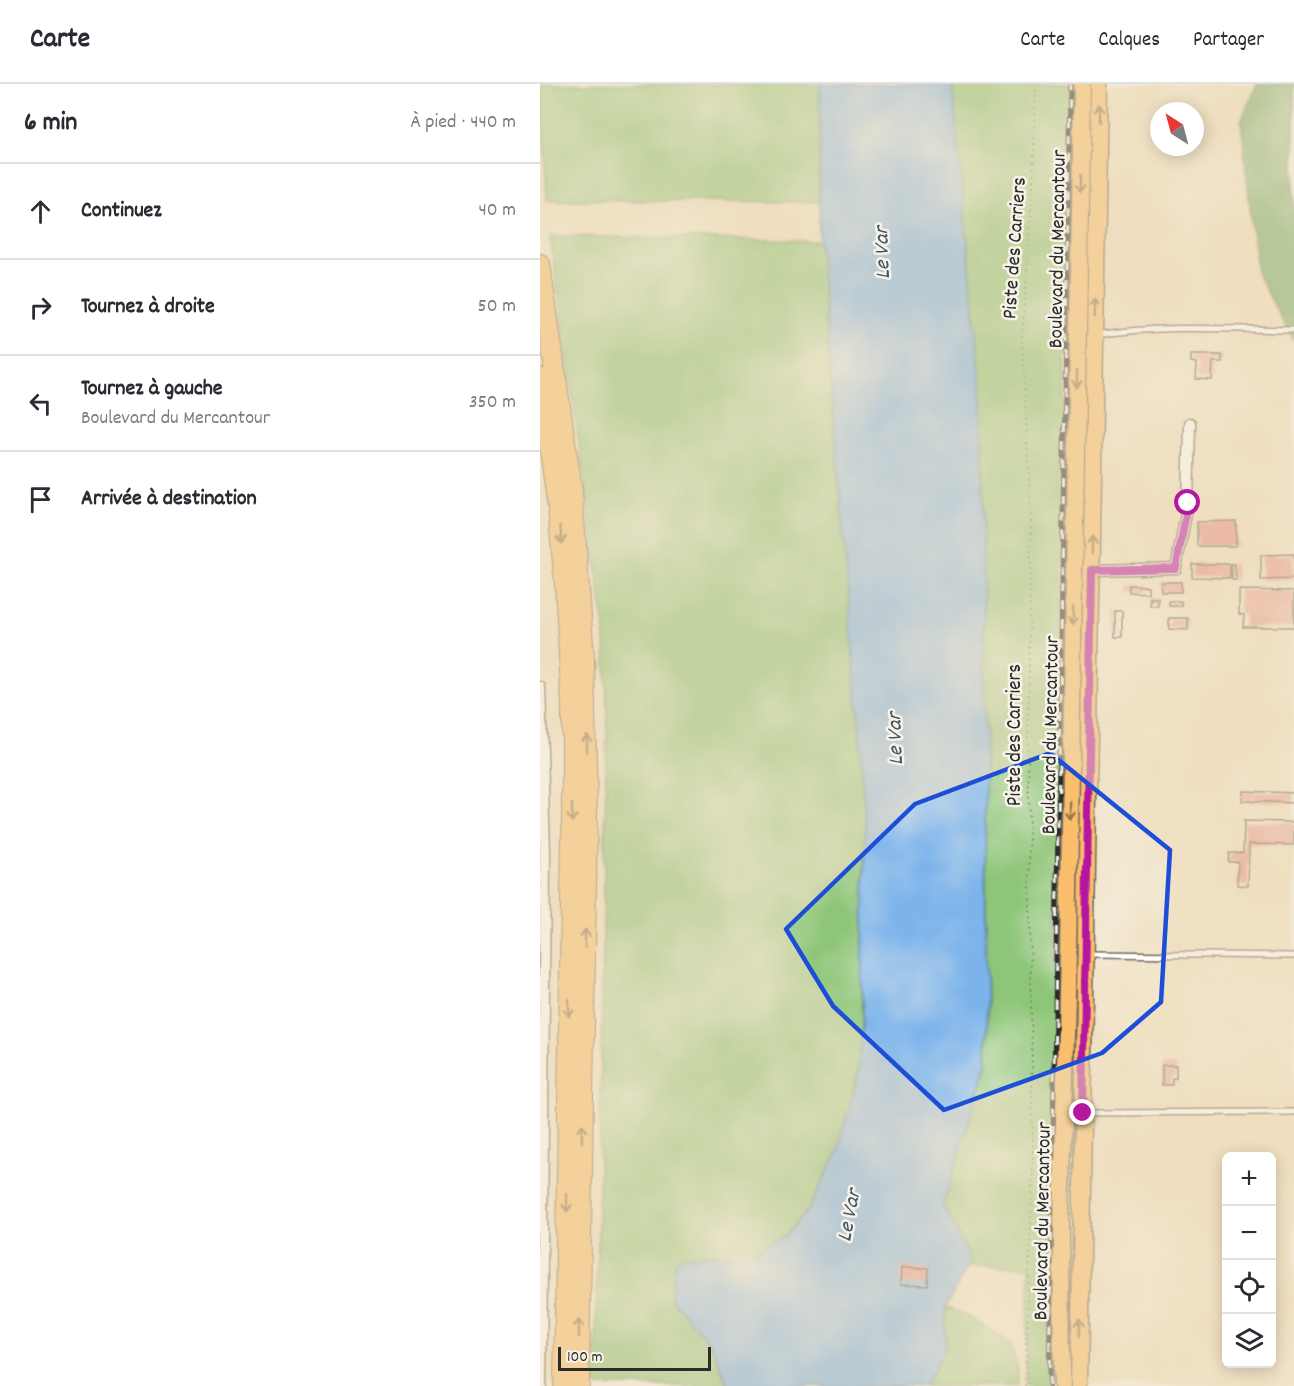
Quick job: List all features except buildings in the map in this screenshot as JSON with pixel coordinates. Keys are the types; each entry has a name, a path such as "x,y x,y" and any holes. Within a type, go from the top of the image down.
{"highway":[{"path":"540,264 572,491 584,658 587,810 579,1386"},
{"path":"540,378 558,508 572,706 564,1386"}],"main road":[{"name":"Boulevard du Mercantour","path":"1062,1386 1061,1228 1068,956 1082,84"},
{"name":"Boulevard du Mercantour","path":"1079,1386 1099,84"}],"street":[{"path":"1092,570 1176,568 1188,503 1190,423"},
{"path":"540,687 545,852 541,1386"}],"lane":[{"path":"1095,335 1132,330 1294,330"},
{"path":"1085,954 1294,956"},
{"path":"1083,1113 1294,1112"}],"path":[{"name":"Piste des Carriers","path":"1025,1386 1033,1164 1028,740 1031,518 1022,337 1033,184 1036,84"}],"highlighted area":[{"path":"1050,753 1170,850 1161,1002 1102,1053 944,1110 833,1006 786,929 915,804"}],"green space":[{"path":"541,84 820,84 820,202 547,200"},
{"path":"952,84 1070,84 1049,1386 1025,1386 1030,1266 969,1266 971,1260 942,1205 987,1064 982,392"},
{"path":"1257,84 1294,84 1294,342 1257,273 1241,121"},
{"path":"550,236 819,241 860,735 865,826 862,1016 858,1073 838,1151 809,1209 785,1236 750,1254 683,1256 671,1299 711,1344 729,1386 595,1386 607,720 605,629"},
{"path":"945,1307 971,1318 1010,1343 1018,1370 1017,1386 923,1386 945,1347"}],"water":[{"name":"Le Var","path":"820,84 952,84 982,392 987,1064 943,1205 971,1261 945,1307 945,1347 923,1386 729,1386 711,1344 671,1299 675,1262 683,1256 750,1254 785,1236 809,1209 838,1151 858,1073 862,1016 865,826 860,735 819,241"}],"railway":[{"path":"1049,1386 1070,84"}],"route":[{"path":"1083,1113 1092,570 1176,568 1188,503"}]}
